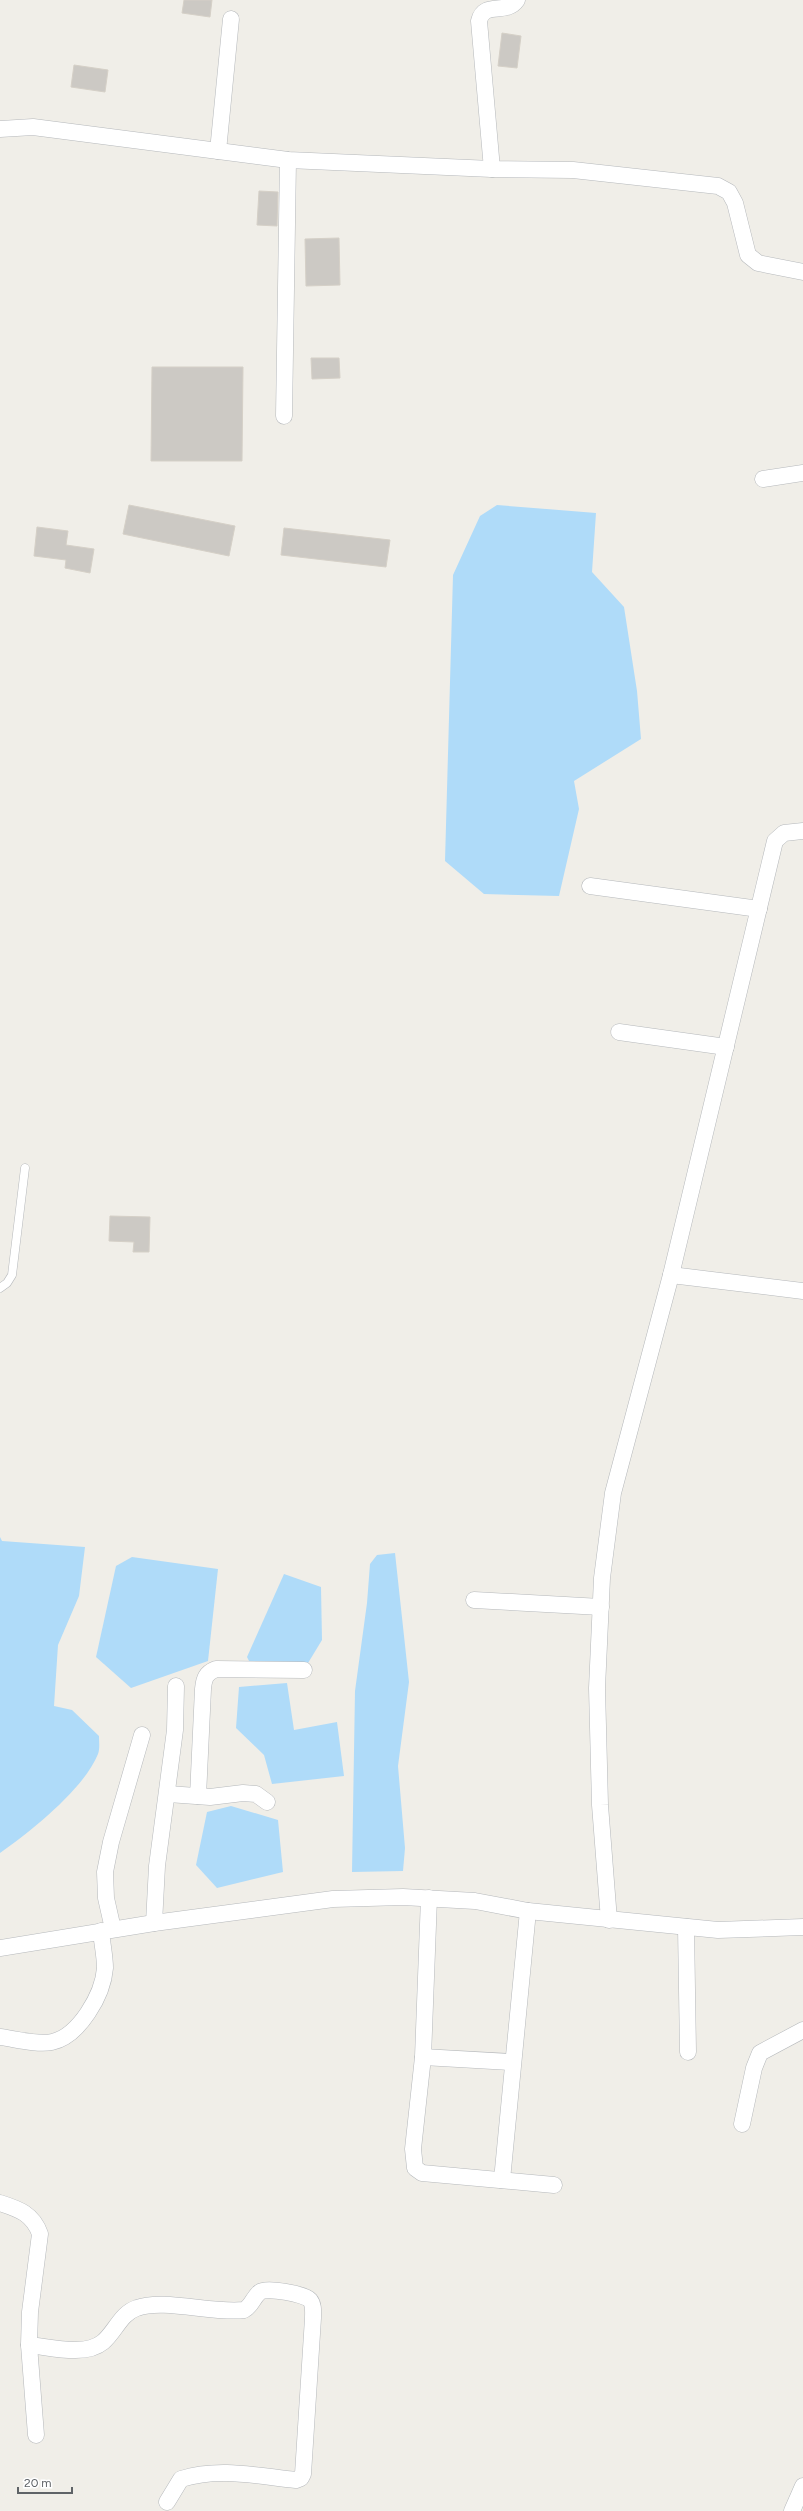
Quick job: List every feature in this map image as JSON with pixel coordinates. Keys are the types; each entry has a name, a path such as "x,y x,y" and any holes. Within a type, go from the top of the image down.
{"street":[{"path":"492,169 478,22 480,12 484,7 492,4 510,5 518,0"},
{"path":"218,151 231,19"},
{"path":"0,129 33,127 288,160 492,169 574,170 718,186 729,192 735,203 748,255 758,263 803,272"},
{"path":"284,416 288,160"},
{"path":"763,479 803,473"},
{"path":"609,1920 600,1805 597,1695 601,1606 612,1493 671,1275 775,841 784,833 803,831"},
{"path":"590,886 759,909"},
{"path":"619,1032 726,1047"},
{"path":"671,1275 803,1291"},
{"path":"474,1600 601,1606"},
{"path":"198,1796 203,1689 204,1678 209,1672 216,1669 304,1670"},
{"path":"154,1923 157,1866 168,1794 175,1730 176,1686"},
{"path":"0,2037 50,2042 66,2038 78,2028 101,1988 107,1930 105,1872 111,1842 142,1735"},
{"path":"168,1794 198,1796 256,1794 268,1802"},
{"path":"0,1948 154,1923 333,1899 430,1898 475,1901 528,1911 718,1930 803,1927"},
{"path":"430,1898 423,2057 413,2149 415,2168 422,2173 554,2185"},
{"path":"502,2180 512,2062 528,1911"},
{"path":"686,1927 688,2052"},
{"path":"742,2124 754,2068 760,2053 803,2030"},
{"path":"423,2057 512,2062"},
{"path":"0,2203 29,2215 36,2224 40,2234 30,2312 29,2345 36,2435"},
{"path":"29,2345 80,2350 94,2348 104,2341 123,2318 136,2308 152,2305 244,2310 249,2308 260,2292 266,2290 304,2295 310,2300 313,2308 313,2318 304,2474 301,2478 296,2480 230,2472 191,2476 181,2479 167,2502"},
{"path":"792,2511 803,2486"}],"lane":[{"path":"0,1288 7,1283 12,1275 25,1168"}],"water":[{"path":"497,505 596,513 592,572 624,607 637,691 641,739 574,781 579,809 559,896 484,894 445,861 453,575 480,516"},
{"path":"0,1537 2,1541 85,1547 79,1596 58,1645 54,1706 72,1710 99,1736 99,1750 91,1767 69,1795 26,1834 0,1853"},
{"path":"395,1553 409,1682 398,1766 405,1848 403,1871 352,1872 355,1691 367,1603 370,1564 377,1555"},
{"path":"132,1557 218,1569 208,1661 131,1688 96,1657 116,1566"},
{"path":"284,1574 321,1587 322,1640 305,1668 254,1671 247,1657"},
{"path":"287,1683 294,1730 337,1722 344,1776 272,1784 264,1755 236,1728 239,1687"},
{"path":"231,1806 278,1820 283,1872 217,1888 196,1865 207,1812"}],"building":[{"path":"184,0 212,0 210,17 182,13"},
{"path":"502,33 521,36 517,68 498,66"},
{"path":"74,65 108,70 105,92 71,87"},
{"path":"259,191 278,192 277,226 257,225"},
{"path":"339,238 340,285 306,286 305,239"},
{"path":"311,358 339,358 340,378 312,379"},
{"path":"152,367 243,367 242,461 151,461"},
{"path":"129,505 235,526 229,556 123,534"},
{"path":"37,527 68,531 66,545 94,549 90,573 65,568 66,560 34,556"},
{"path":"284,528 390,540 386,567 281,555"},
{"path":"110,1216 150,1217 149,1252 133,1252 134,1242 109,1241"}]}
